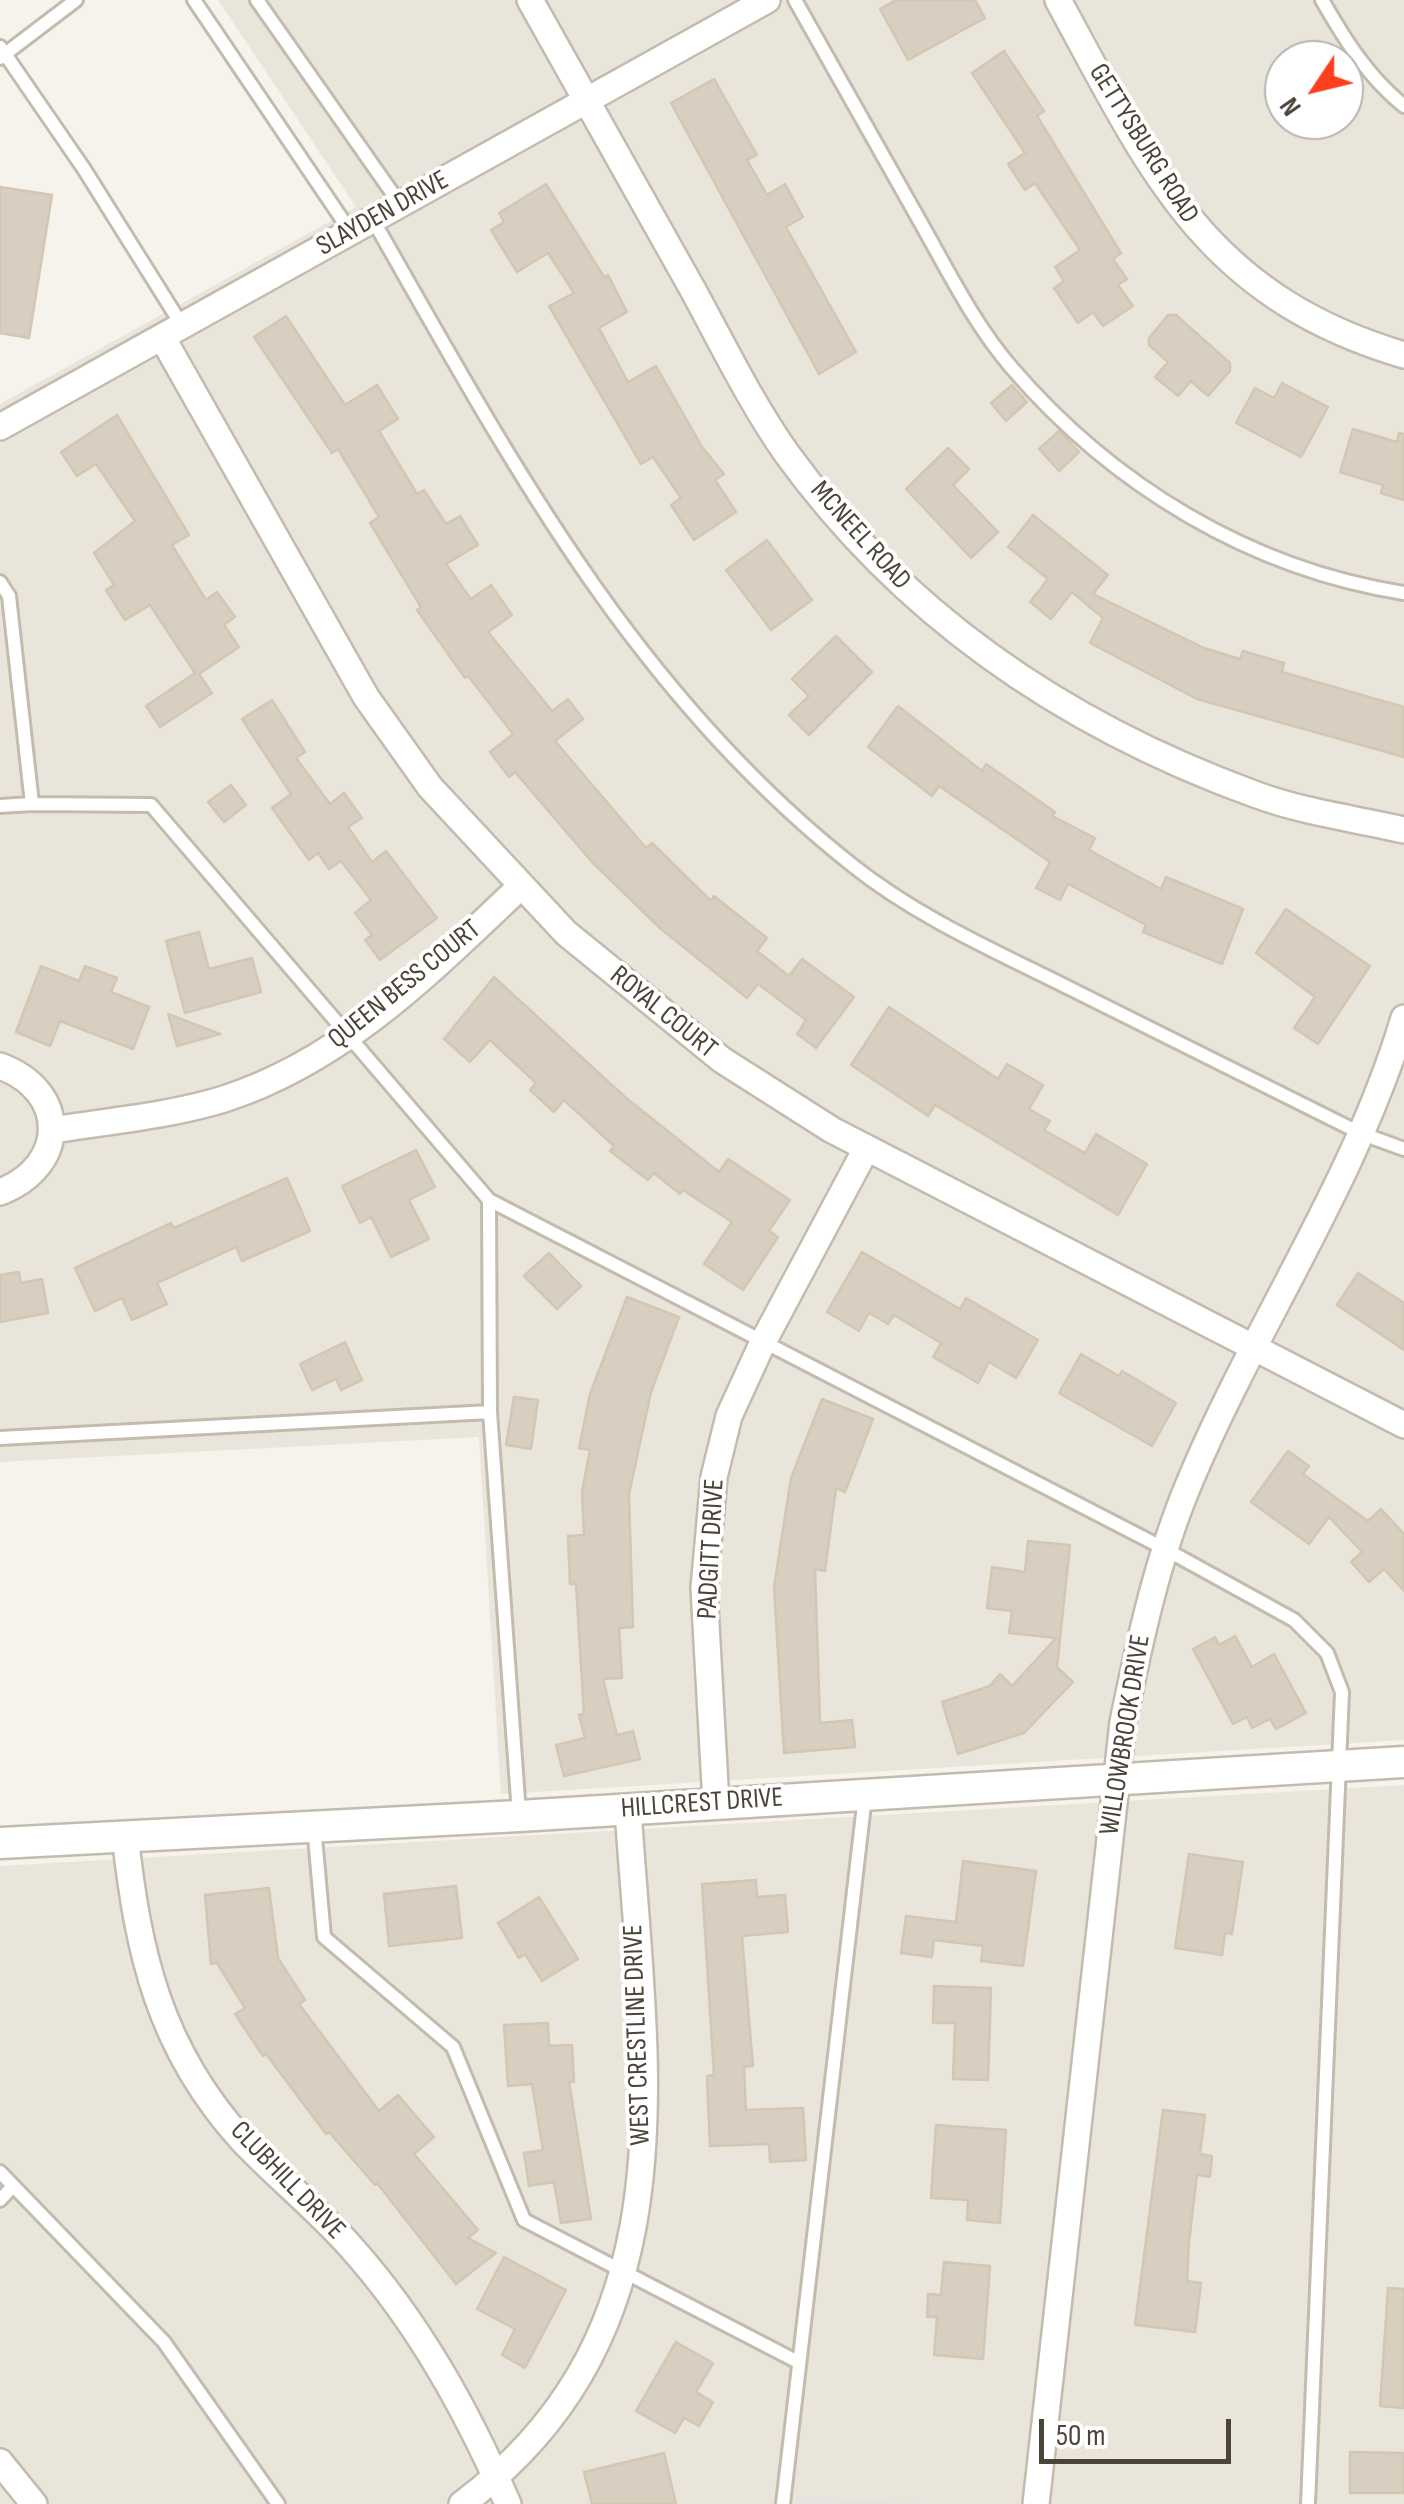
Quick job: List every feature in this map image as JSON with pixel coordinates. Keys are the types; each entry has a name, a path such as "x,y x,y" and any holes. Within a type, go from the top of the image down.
{"street":[{"name":"MCNEEL ROAD","path":"530,0 787,454 843,524 898,582 966,642 1024,683 1118,738 1262,797 1404,830"},
{"name":"SLAYDEN DRIVE","path":"0,427 766,0"},
{"name":"GETTYSBURG ROAD","path":"1058,0 1155,172 1180,211 1216,252 1262,290 1307,318 1356,340 1404,354"},
{"name":"ROYAL COURT","path":"172,332 366,697 430,787 566,933 722,1060 866,1148 1404,1424"},
{"name":"QUEEN BESS COURT","path":"52,1130 172,1112 227,1098 302,1065 347,1038 429,973 520,887"},
{"name":"WILLOWBROOK DRIVE","path":"1036,2504 1117,1779 1141,1632 1164,1549 1190,1479 1360,1132 1404,1018"},
{"path":"0,1066 22,1074 44,1098 52,1130 48,1152 36,1170 0,1192"},
{"name":"PADGITT DRIVE","path":"716,1804 704,1588 707,1524 729,1416 762,1342 866,1148"},
{"name":"HILLCREST DRIVE","path":"0,1843 1404,1762"},
{"name":"WEST CRESTLINE DRIVE","path":"462,2504 532,2442 568,2395 597,2343 624,2272 639,2209 646,2096 628,1809"},
{"name":"CLUBHILL DRIVE","path":"125,1834 135,1929 147,1973 186,2062 242,2139 352,2248 433,2354 478,2433 508,2504"},
{"path":"0,2462 34,2504"}],"lane":[{"path":"76,0 2,53 84,169 172,332"},
{"path":"194,0 362,225 592,589 664,683 753,779 853,866 937,922 1360,1132 1404,1149"},
{"path":"256,0 400,204"},
{"path":"795,0 964,299 1009,365 1076,434 1146,492 1236,540 1301,571 1404,594"},
{"path":"1322,0 1348,44 1382,88 1404,106"},
{"path":"0,582 9,596 32,804"},
{"path":"0,806 151,805 489,1200 1164,1549 1294,1620 1327,1653 1342,1692 1308,2504"},
{"path":"489,1200 490,1412 520,1816"},
{"path":"0,1438 490,1412"},
{"path":"783,2504 865,1794"},
{"path":"314,1826 324,1937 453,2048 524,2220 798,2362"},
{"path":"0,2172 164,2342 278,2504"},
{"path":"0,2200 13,2186"}],"shaded area":[{"path":"218,0 1404,0 1404,1740 501,1794 479,1437 0,1462 0,404 356,207"},
{"path":"1404,1785 1404,2504 930,2504 796,2494 795,2504 0,2504 0,1866"},
{"path":"796,2494 930,2504 795,2504"}],"building":[{"path":"896,0 975,0 985,18 908,60 880,9"},
{"path":"1004,51 1044,111 1037,116 1121,253 1113,259 1127,279 1118,285 1133,306 1103,326 1093,312 1078,323 1054,288 1064,281 1055,267 1080,250 1035,183 1025,190 1008,164 1025,153 972,73"},
{"path":"714,79 757,155 747,160 767,195 785,184 803,217 786,227 856,352 819,374 671,103"},
{"path":"546,184 604,277 608,275 627,312 599,328 628,382 656,366 702,447 724,474 715,480 736,512 694,540 671,505 681,498 653,457 641,464 549,306 574,293 548,253 517,272 491,230 504,222 499,213"},
{"path":"0,187 52,195 29,338 0,333"},
{"path":"1168,315 1176,315 1230,363 1230,371 1208,396 1191,381 1178,396 1155,377 1168,362 1149,345 1149,338"},
{"path":"286,316 345,405 377,385 398,419 379,431 417,494 424,490 446,524 460,516 478,545 446,564 471,599 491,585 512,615 488,632 552,711 568,699 583,719 555,741 646,848 652,843 711,901 714,896 767,938 757,951 789,976 802,959 854,997 816,1048 797,1034 806,1020 758,984 747,998 661,929 592,862 515,772 509,777 490,752 513,734 468,676 465,678 417,610 421,607 370,523 379,517 338,449 332,453 254,337"},
{"path":"1282,383 1328,407 1301,457 1236,423 1255,388 1274,398"},
{"path":"1012,385 1027,402 1006,421 991,403"},
{"path":"117,415 189,535 172,545 206,600 217,592 235,617 224,625 239,647 199,674 212,693 160,727 146,706 195,673 150,605 125,620 106,590 114,585 94,553 135,521 96,464 77,476 61,452"},
{"path":"1353,429 1397,442 1399,433 1404,434 1404,500 1381,493 1383,485 1340,472"},
{"path":"1059,431 1079,452 1059,471 1039,449"},
{"path":"948,448 969,469 953,485 998,532 971,558 906,489"},
{"path":"1033,515 1108,575 1093,594 1204,648 1240,659 1243,651 1284,663 1282,672 1404,707 1404,757 1197,699 1090,643 1103,618 1072,592 1051,619 1030,602 1048,579 1008,547"},
{"path":"767,540 812,600 771,630 726,570"},
{"path":"836,636 872,672 809,735 789,715 809,696 792,679"},
{"path":"272,700 305,752 296,758 330,804 344,793 362,818 348,827 372,862 386,851 437,918 380,960 365,940 372,935 355,913 371,900 341,861 329,869 318,853 309,860 272,808 291,794 242,719"},
{"path":"898,706 982,771 986,764 1055,812 1052,816 1095,838 1089,850 1161,889 1166,877 1243,909 1222,964 1143,932 1146,925 1068,884 1060,900 1036,888 1050,862 939,786 932,796 868,747"},
{"path":"231,785 246,805 224,822 208,802"},
{"path":"1286,909 1370,966 1318,1044 1294,1028 1315,997 1256,953"},
{"path":"199,932 209,969 252,958 261,992 185,1013 166,941"},
{"path":"41,966 79,981 85,966 117,978 111,992 149,1007 133,1049 60,1021 50,1046 16,1032"},
{"path":"494,977 625,1097 719,1172 728,1159 790,1200 769,1231 778,1237 743,1290 704,1264 732,1222 683,1190 680,1194 654,1173 648,1180 610,1151 614,1146 564,1100 554,1112 530,1090 536,1083 490,1040 470,1062 444,1039"},
{"path":"889,1007 998,1079 1007,1064 1043,1085 1029,1109 1050,1121 1044,1130 1085,1153 1096,1134 1147,1164 1118,1215 935,1105 928,1116 851,1065"},
{"path":"168,1014 220,1034 177,1046"},
{"path":"416,1150 435,1187 409,1200 429,1239 391,1257 371,1217 360,1223 342,1186"},
{"path":"287,1178 310,1231 242,1261 236,1247 157,1283 167,1304 132,1320 122,1298 95,1311 75,1268 171,1223 174,1228"},
{"path":"862,1252 960,1309 966,1298 1038,1340 1016,1378 989,1362 978,1383 933,1357 941,1343 894,1315 888,1324 869,1313 859,1331 827,1312"},
{"path":"549,1253 581,1286 557,1309 524,1276"},
{"path":"19,1272 21,1283 42,1279 48,1313 0,1322 0,1275"},
{"path":"1358,1273 1404,1303 1404,1350 1337,1305"},
{"path":"627,1297 679,1317 651,1392 629,1494 633,1627 619,1628 622,1678 603,1679 617,1735 633,1731 640,1759 564,1776 556,1745 585,1738 579,1715 584,1714 576,1584 570,1584 568,1536 584,1535 582,1492 590,1450 579,1448 590,1394"},
{"path":"345,1342 362,1380 341,1390 336,1379 312,1390 300,1364"},
{"path":"1081,1354 1119,1376 1122,1371 1176,1403 1152,1446 1059,1393"},
{"path":"514,1397 538,1400 531,1449 506,1445"},
{"path":"822,1399 873,1419 845,1492 836,1488 825,1571 815,1569 820,1723 852,1720 855,1747 784,1753 774,1587 791,1478"},
{"path":"1288,1451 1309,1466 1303,1474 1368,1521 1381,1509 1404,1534 1404,1591 1384,1569 1369,1582 1351,1562 1362,1552 1329,1517 1309,1544 1251,1502"},
{"path":"1028,1541 1070,1545 1057,1667 1073,1682 1024,1733 958,1754 942,1702 990,1686 1000,1674 1012,1686 1056,1638 1009,1633 1012,1611 987,1608 992,1567 1025,1572"},
{"path":"1235,1636 1252,1667 1274,1654 1306,1713 1276,1729 1270,1719 1252,1728 1247,1717 1233,1724 1193,1649 1215,1637 1219,1645"},
{"path":"1189,1854 1243,1862 1232,1934 1225,1933 1222,1955 1175,1948"},
{"path":"963,1861 1036,1871 1023,1966 981,1961 983,1946 934,1940 932,1957 901,1953 906,1916 956,1922"},
{"path":"756,1880 757,1897 785,1895 788,1932 742,1936 753,2066 744,2067 746,2110 803,2108 806,2160 770,2162 769,2144 710,2146 707,2076 714,2075 702,1884"},
{"path":"456,1886 462,1938 389,1946 384,1894"},
{"path":"269,1888 278,1958 305,2000 299,2004 379,2111 398,2095 434,2137 414,2154 478,2230 468,2238 496,2253 456,2284 377,2183 329,2132 326,2134 266,2054 263,2056 235,2014 245,2008 217,1963 211,1964 205,1895"},
{"path":"539,1897 578,1959 542,1981 525,1954 519,1958 498,1923"},
{"path":"934,1986 991,1988 988,2080 953,2079 955,2023 933,2023"},
{"path":"548,2023 549,2046 572,2045 574,2082 569,2082 591,2219 561,2223 554,2182 529,2186 524,2153 543,2150 532,2084 508,2086 504,2025"},
{"path":"1163,2110 1205,2115 1200,2154 1212,2156 1210,2177 1197,2175 1189,2242 1187,2281 1201,2283 1195,2332 1135,2325"},
{"path":"936,2125 1006,2130 1000,2223 967,2220 968,2200 931,2198"},
{"path":"504,2257 566,2290 525,2368 502,2355 515,2329 477,2309"},
{"path":"944,2262 990,2266 983,2359 934,2355 937,2317 927,2317 928,2294 941,2295"},
{"path":"1388,2288 1404,2289 1404,2408 1380,2406"},
{"path":"676,2342 713,2363 696,2392 713,2402 699,2426 684,2418 675,2433 636,2411"},
{"path":"1350,2452 1404,2453 1404,2493 1350,2493"},
{"path":"664,2453 676,2504 592,2504 584,2472"}]}
